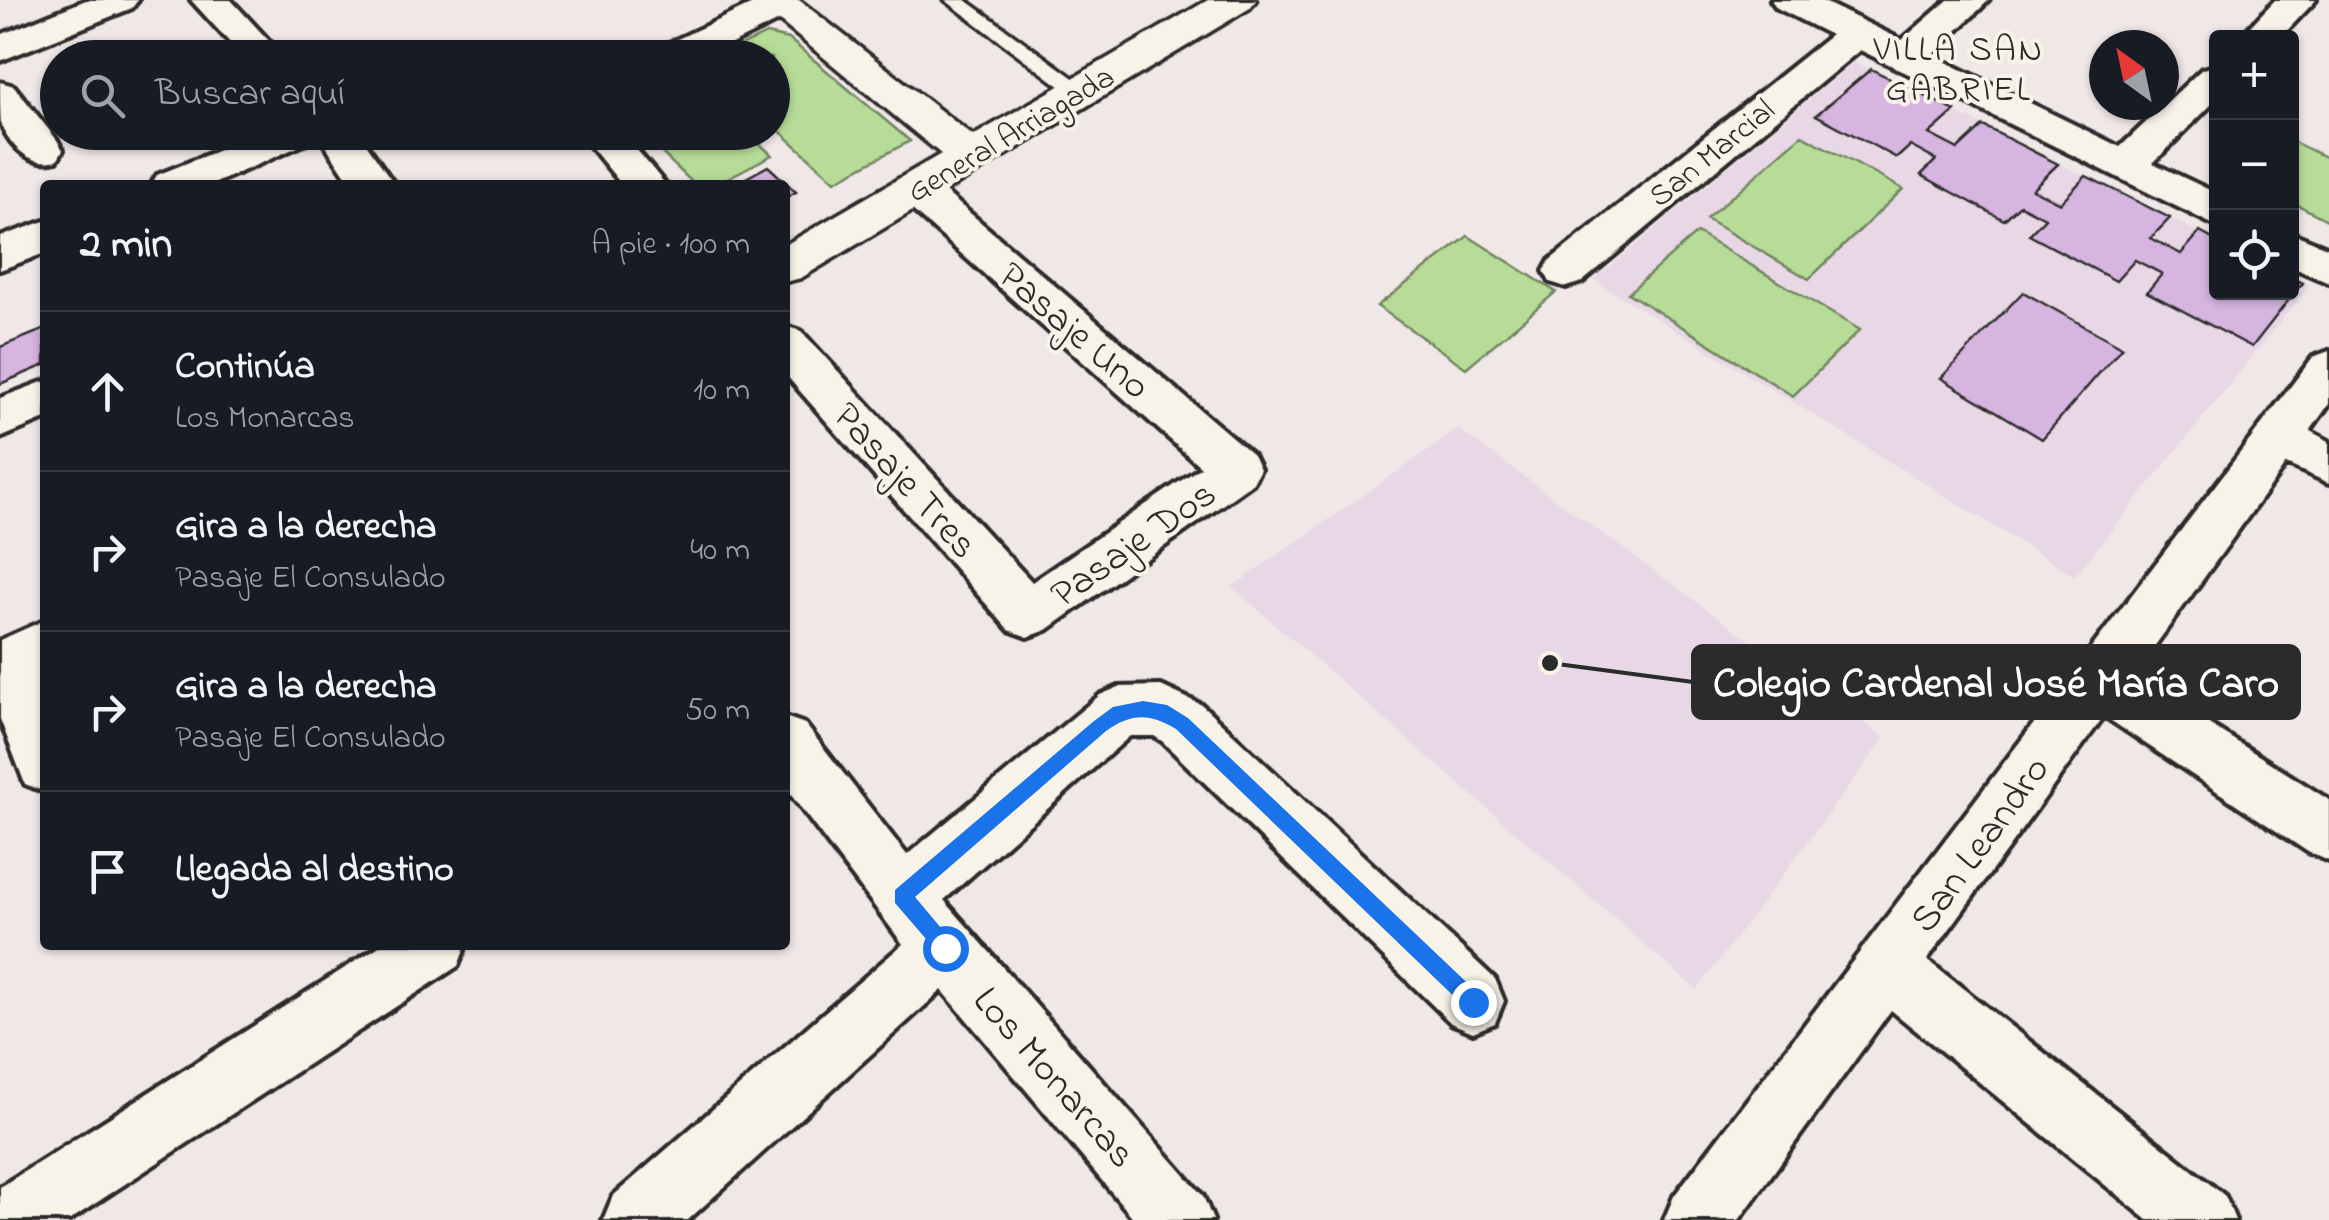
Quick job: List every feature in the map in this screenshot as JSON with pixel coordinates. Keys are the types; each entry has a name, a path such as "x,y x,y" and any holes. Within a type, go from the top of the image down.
{"street":[{"path":"15,0 39,33"},
{"path":"0,49 119,0"},
{"path":"210,0 249,40"},
{"name":"General Arriagada","path":"790,263 1236,0"},
{"path":"1790,0 2214,210"},
{"path":"1906,57 1970,0"},
{"path":"2266,30 2297,0"},
{"path":"705,40 777,3 970,156"},
{"name":"San Marcial","path":"1566,271 1856,33"},
{"path":"2125,166 2209,85"},
{"path":"0,95 40,146"},
{"path":"184,180 258,150"},
{"path":"350,150 371,180"},
{"path":"615,150 641,180"},
{"name":"Pasaje Uno","path":"915,190 1236,470"},
{"path":"0,254 40,238"},
{"path":"2299,252 2329,267"},
{"name":"Pasaje Tres","path":"790,349 1028,614"},
{"name":"San Leandro","path":"1698,1220 2329,369"},
{"path":"0,419 40,401"},
{"path":"2279,436 2329,464"},
{"name":"Pasaje Dos","path":"1028,614 1236,470"},
{"path":"17,659 40,747"},
{"path":"2097,682 2329,833"},
{"path":"902,896 1119,712 1161,710 1182,723 1473,1002"},
{"name":"Los Monarcas","path":"790,749 902,896 1179,1220"},
{"path":"642,1218 945,948"},
{"path":"8,1220 428,950"},
{"path":"1886,967 2201,1220"}],"lane":[{"path":"954,0 1080,92"}],"shaded area":[{"path":"1854,62 2209,238 2209,300 2298,300 2075,576 1594,280"},
{"path":"2299,281 2309,286 2299,298"},
{"path":"1458,429 1885,738 1697,990 1232,587"}],"green space":[{"path":"766,34 789,39 910,141 835,181 790,140 790,40 753,40"},
{"path":"1802,135 1903,189 1809,279 1706,219"},
{"path":"2299,144 2329,159 2329,221 2299,206"},
{"path":"659,150 767,150 772,155 724,180 690,180"},
{"path":"1697,233 1860,330 1793,396 1628,293"},
{"path":"1468,236 1556,292 1466,368 1377,306"}],"building":[{"path":"1871,69 1955,111 1929,134 1958,149 1983,126 2058,164 2032,189 2060,203 2086,176 2170,218 2151,238 2181,254 2200,232 2209,237 2209,300 2289,300 2252,347 2147,292 2162,274 2135,260 2116,281 2029,235 2045,218 2020,205 2004,220 1921,175 1936,160 1910,146 1897,158 1816,115"},
{"path":"768,166 783,180 742,180"},
{"path":"2023,292 2122,347 2042,439 1941,378"},
{"path":"40,331 40,367 0,384 0,347"}],"place":[{"name":"Colegio Cardenal José María Caro","path":"1550,663"}],"district":[{"name":"VILLA SAN GABRIEL","path":"1959,68"}],"route":[{"path":"945,948 902,896 1100,726 1119,712 1143,708 1161,710 1182,723 1473,1002"}]}
